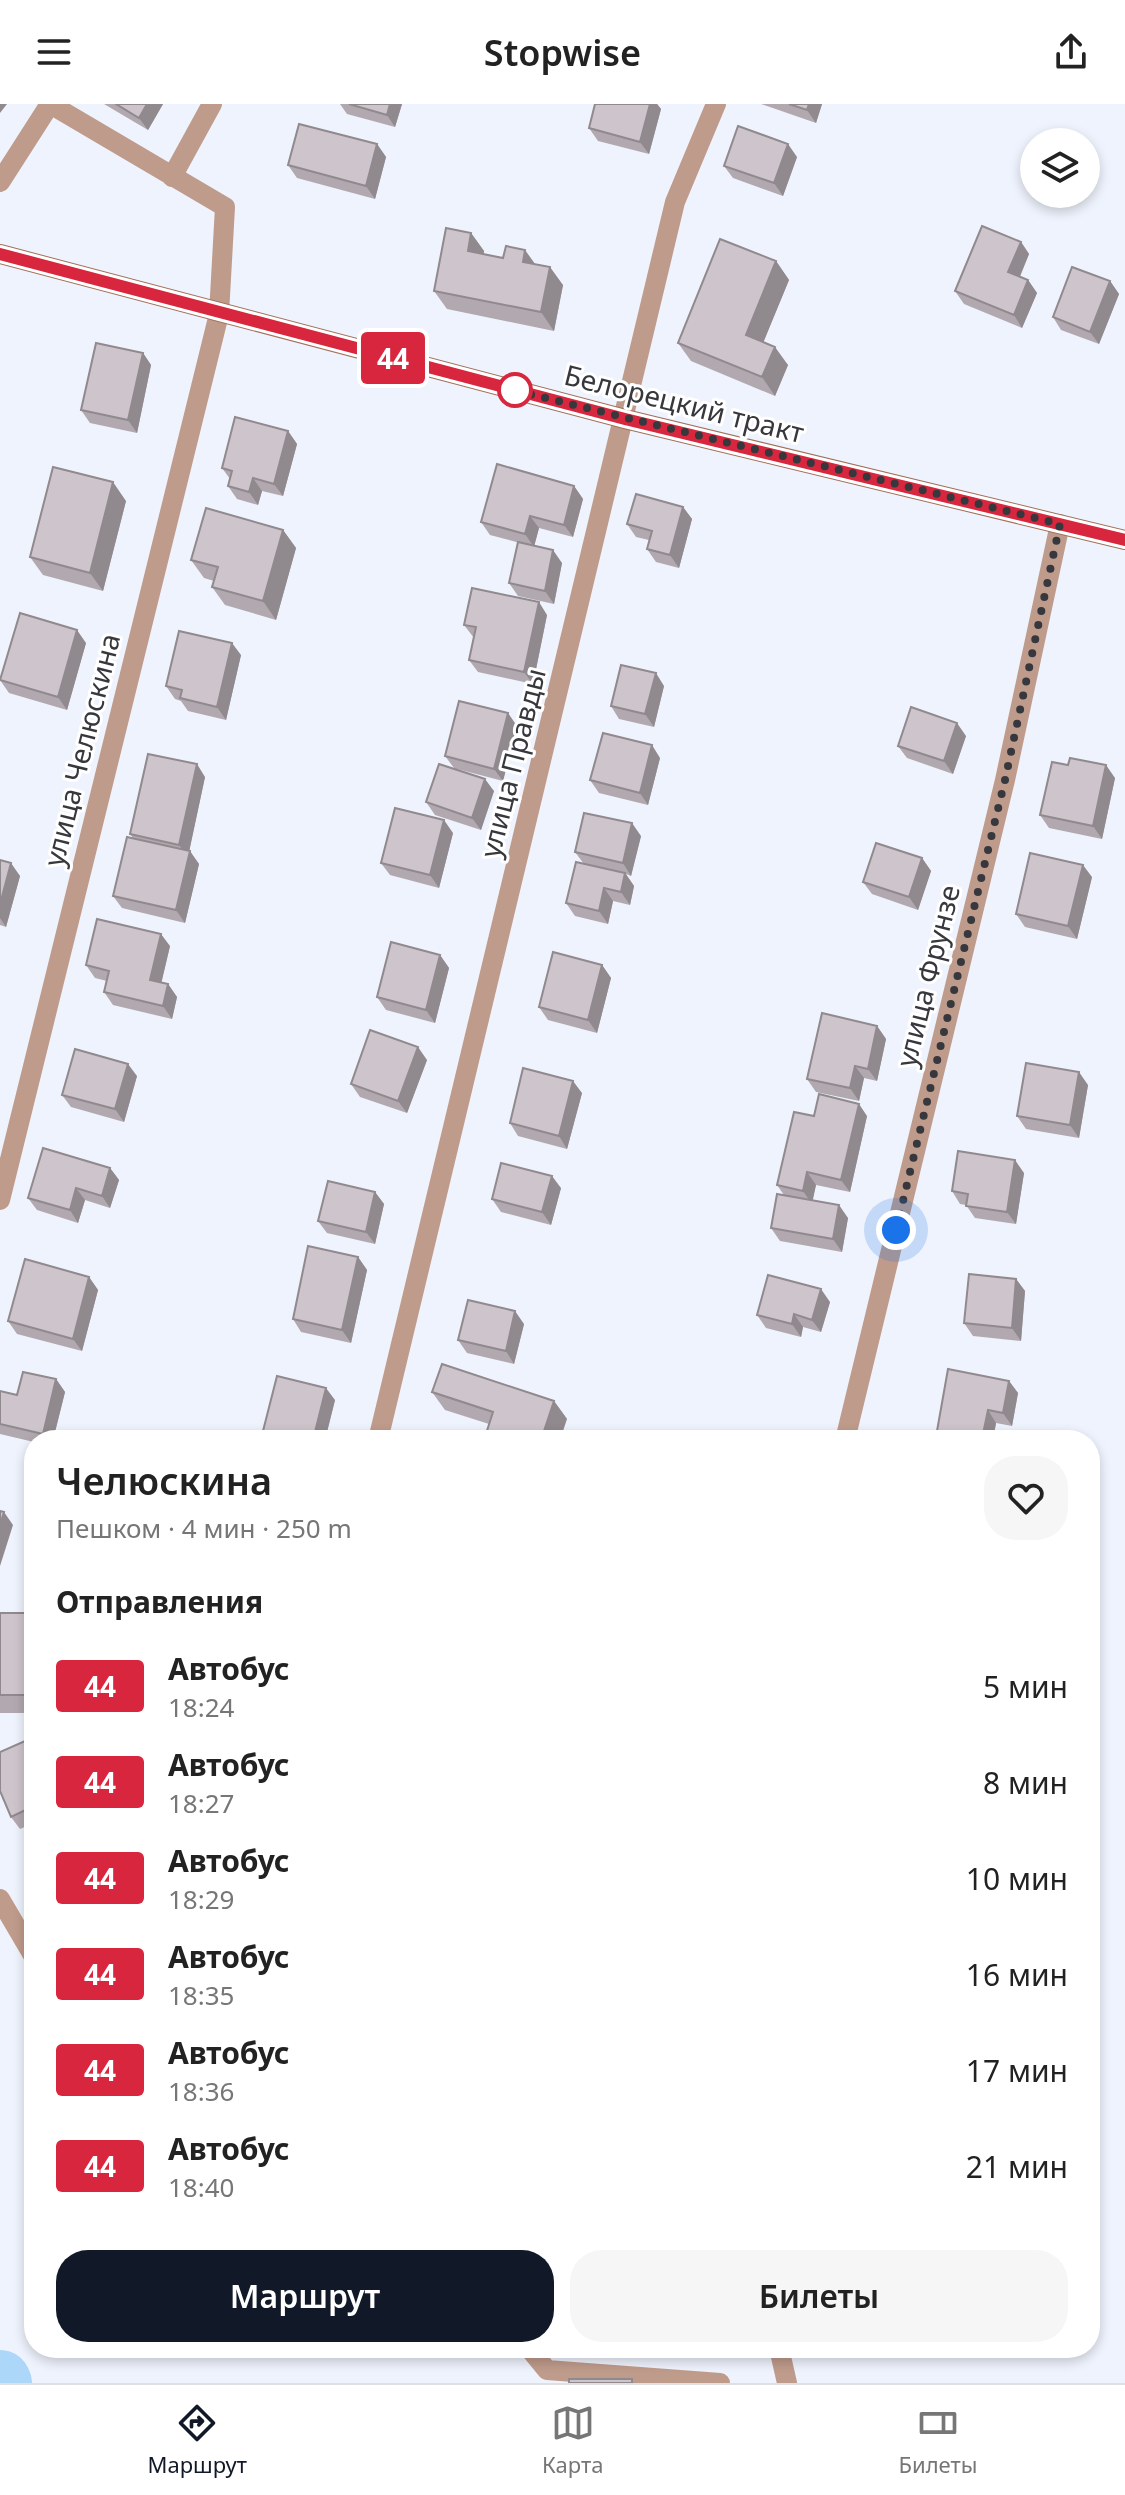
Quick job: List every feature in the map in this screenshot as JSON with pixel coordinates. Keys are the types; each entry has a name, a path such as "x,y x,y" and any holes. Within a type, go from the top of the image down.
{"street":[{"path":"0,182 50,104 172,177 212,104"},
{"name":"улица Правды","path":"380,1430 675,202 716,104"},
{"name":"улица Челюскина","path":"0,1200 219,314 225,207 172,177"},
{"name":"Белорецкий тракт","path":"0,254 625,419 1125,540"},
{"name":"улица Фрунзе","path":"847,1430 1005,780 1060,524"},
{"path":"0,1899 24,1940"},
{"path":"537,2358 547,2370 720,2383"},
{"path":"781,2358 787,2383"}],"building":[{"path":"116,104 147,104 139,118"},
{"path":"349,104 390,104 387,115"},
{"path":"595,104 650,104 640,142 589,128"},
{"path":"789,104 809,104 807,110"},
{"path":"299,124 377,144 366,186 288,165"},
{"path":"738,126 788,144 774,183 724,166"},
{"path":"982,226 1021,242 1008,272 1028,280 1014,315 955,291"},
{"path":"446,228 471,233 468,251 503,258 506,246 525,250 523,262 550,267 541,312 434,291"},
{"path":"720,239 776,261 746,335 775,347 762,377 678,343"},
{"path":"1072,267 1110,281 1090,332 1053,317"},
{"path":"96,343 143,353 128,420 81,410"},
{"path":"235,417 288,431 274,484 253,478 249,492 228,486 232,471 222,468"},
{"path":"497,464 574,486 564,525 530,516 525,534 481,522"},
{"path":"53,467 113,482 90,573 30,557"},
{"path":"636,494 683,507 670,555 647,549 652,531 627,524"},
{"path":"206,508 283,530 263,601 212,587 218,567 191,560"},
{"path":"518,542 553,550 545,591 509,583"},
{"path":"472,588 539,602 524,672 469,660 476,627 464,625"},
{"path":"20,613 77,630 58,697 0,680"},
{"path":"179,631 232,643 217,707 180,698 182,690 166,686"},
{"path":"621,665 656,673 645,714 611,706"},
{"path":"459,701 508,713 494,769 445,756"},
{"path":"911,707 957,723 944,761 898,746"},
{"path":"603,733 652,745 640,793 590,780"},
{"path":"148,754 197,764 179,845 130,834"},
{"path":"1070,758 1106,765 1093,826 1040,815 1052,762 1068,765"},
{"path":"439,764 485,779 472,818 426,802"},
{"path":"395,808 444,820 430,875 381,863"},
{"path":"584,813 632,823 623,863 575,852"},
{"path":"127,837 190,851 176,910 113,896"},
{"path":"876,843 922,858 909,897 863,882"},
{"path":"1030,853 1083,865 1068,926 1016,914"},
{"path":"0,860 11,863 0,904"},
{"path":"576,862 625,873 621,892 604,888 599,911 566,903"},
{"path":"97,919 161,934 150,980 168,984 163,1006 104,992 109,971 86,965"},
{"path":"391,942 440,955 426,1010 377,997"},
{"path":"553,952 602,965 588,1020 539,1007"},
{"path":"822,1013 877,1026 868,1069 855,1066 850,1088 807,1079"},
{"path":"370,1030 418,1047 398,1101 351,1084"},
{"path":"75,1049 128,1064 115,1109 62,1095"},
{"path":"1026,1063 1079,1072 1070,1125 1017,1116"},
{"path":"523,1068 573,1081 559,1136 510,1123"},
{"path":"819,1094 859,1104 841,1180 807,1172 803,1191 777,1185 794,1112 814,1116"},
{"path":"43,1148 110,1168 102,1196 76,1188 70,1210 28,1198"},
{"path":"958,1151 1015,1160 1007,1212 966,1206 968,1194 952,1191"},
{"path":"501,1163 552,1176 542,1212 492,1199"},
{"path":"328,1181 375,1192 366,1232 318,1221"},
{"path":"777,1194 839,1205 833,1239 771,1228"},
{"path":"308,1246 358,1257 342,1330 293,1319"},
{"path":"25,1259 89,1277 73,1339 8,1321"},
{"path":"969,1274 1016,1279 1012,1328 964,1323"},
{"path":"768,1275 821,1289 812,1320 794,1314 792,1324 757,1315"},
{"path":"468,1300 515,1311 506,1351 458,1340"},
{"path":"442,1364 554,1401 544,1430 487,1430 493,1412 432,1392"},
{"path":"948,1369 1009,1381 1003,1413 988,1410 984,1430 937,1430"},
{"path":"23,1372 56,1379 44,1430 26,1430 0,1424 0,1391 17,1395"},
{"path":"277,1376 326,1388 316,1430 263,1430"},
{"path":"0,1613 24,1613 24,1695 0,1695"},
{"path":"24,1741 24,1811 11,1817 0,1791 0,1752"},
{"path":"569,2379 632,2379 632,2383 569,2383"}],"bus line":[{"name":"44","path":"0,254 625,419 1125,540"}],"route":[{"path":"515,390 509,389 1060,524 1005,780 896,1230"}]}
